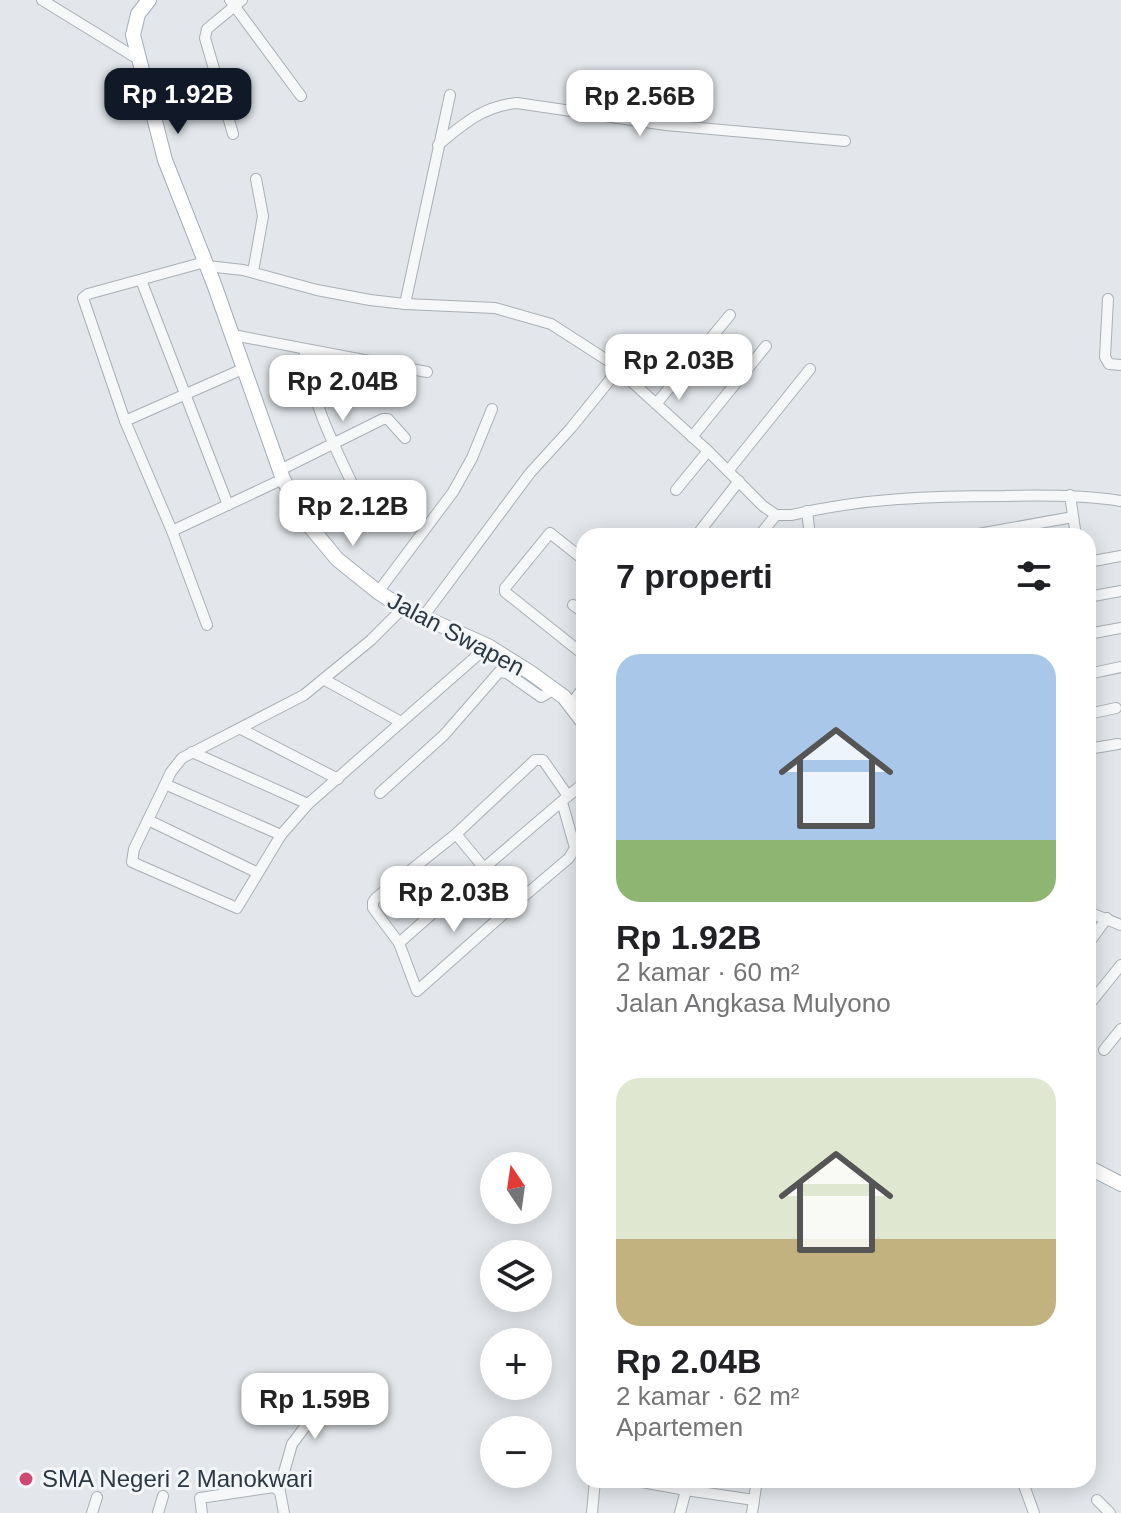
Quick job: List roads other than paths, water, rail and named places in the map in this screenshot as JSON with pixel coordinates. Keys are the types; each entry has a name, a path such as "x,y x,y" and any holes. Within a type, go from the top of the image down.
{"main road":[{"name":"Jalan Swapen","path":"149,0 134,23 133,35 165,160 214,284 282,474 308,524 326,548 378,592 403,608 488,646 555,689 576,711"},
{"path":"1096,1171 1121,1184"}],"street":[{"path":"42,0 138,59"},
{"path":"233,134 205,38 207,29 235,2 301,96"},
{"path":"405,304 450,95"},
{"path":"438,145 482,111 517,103 666,125 845,141"},
{"path":"253,272 263,216 256,179"},
{"path":"207,625 172,531 125,421 83,298 88,294 206,264 253,272 317,290 405,304 463,305 524,314 566,332 618,370 776,515 935,496 1070,495 1121,501"},
{"path":"214,284 231,268"},
{"path":"141,280 228,505"},
{"path":"1108,299 1105,357 1109,364 1121,365"},
{"path":"656,404 730,315"},
{"path":"233,335 427,372"},
{"path":"692,437 766,346"},
{"path":"304,349 309,384 361,502"},
{"path":"125,421 245,368"},
{"path":"728,471 810,369"},
{"path":"423,617 530,473 618,370"},
{"path":"378,592 453,492 472,458 492,409"},
{"path":"172,531 228,505 386,418 405,438"},
{"path":"676,490 708,451"},
{"path":"702,528 739,481"},
{"path":"1070,495 1075,528"},
{"path":"807,511 809,528"},
{"path":"765,528 776,515"},
{"path":"1012,528 1073,517"},
{"path":"576,554 550,533 505,588 505,592 576,649"},
{"path":"1096,561 1121,556"},
{"path":"1096,596 1121,591"},
{"path":"403,608 325,680 280,710 192,752 176,765 131,855 131,861 234,909 240,905 256,872 281,835 308,804 488,646"},
{"path":"1096,633 1121,628"},
{"path":"1096,672 1121,667"},
{"path":"380,793 444,735 499,672 507,673 541,697 555,689"},
{"path":"325,680 401,722"},
{"path":"571,704 576,697"},
{"path":"1096,712 1116,708"},
{"path":"241,729 338,779"},
{"path":"1096,748 1118,744"},
{"path":"192,752 308,804"},
{"path":"538,759 543,760 565,799 574,851 415,990 399,943 376,913 373,902 456,834 538,759"},
{"path":"167,785 281,835"},
{"path":"399,943 576,790"},
{"path":"148,820 256,872"},
{"path":"456,834 516,903"},
{"path":"1096,915 1121,925"},
{"path":"1096,933 1107,918"},
{"path":"1096,996 1121,965"},
{"path":"1104,1050 1121,1029"},
{"path":"284,1513 279,1490 292,1444 337,1385"},
{"path":"202,1513 200,1498 274,1487 279,1490"},
{"path":"592,1513 594,1488"},
{"path":"680,1513 685,1488"},
{"path":"700,1488 754,1500"},
{"path":"752,1513 756,1488"},
{"path":"1025,1488 1034,1513"},
{"path":"158,1513 163,1496"},
{"path":"92,1513 97,1497"},
{"path":"1097,1500 1110,1513"}],"place":[{"name":"SMA Negeri 2 Manokwari","path":"26,1479"}]}
